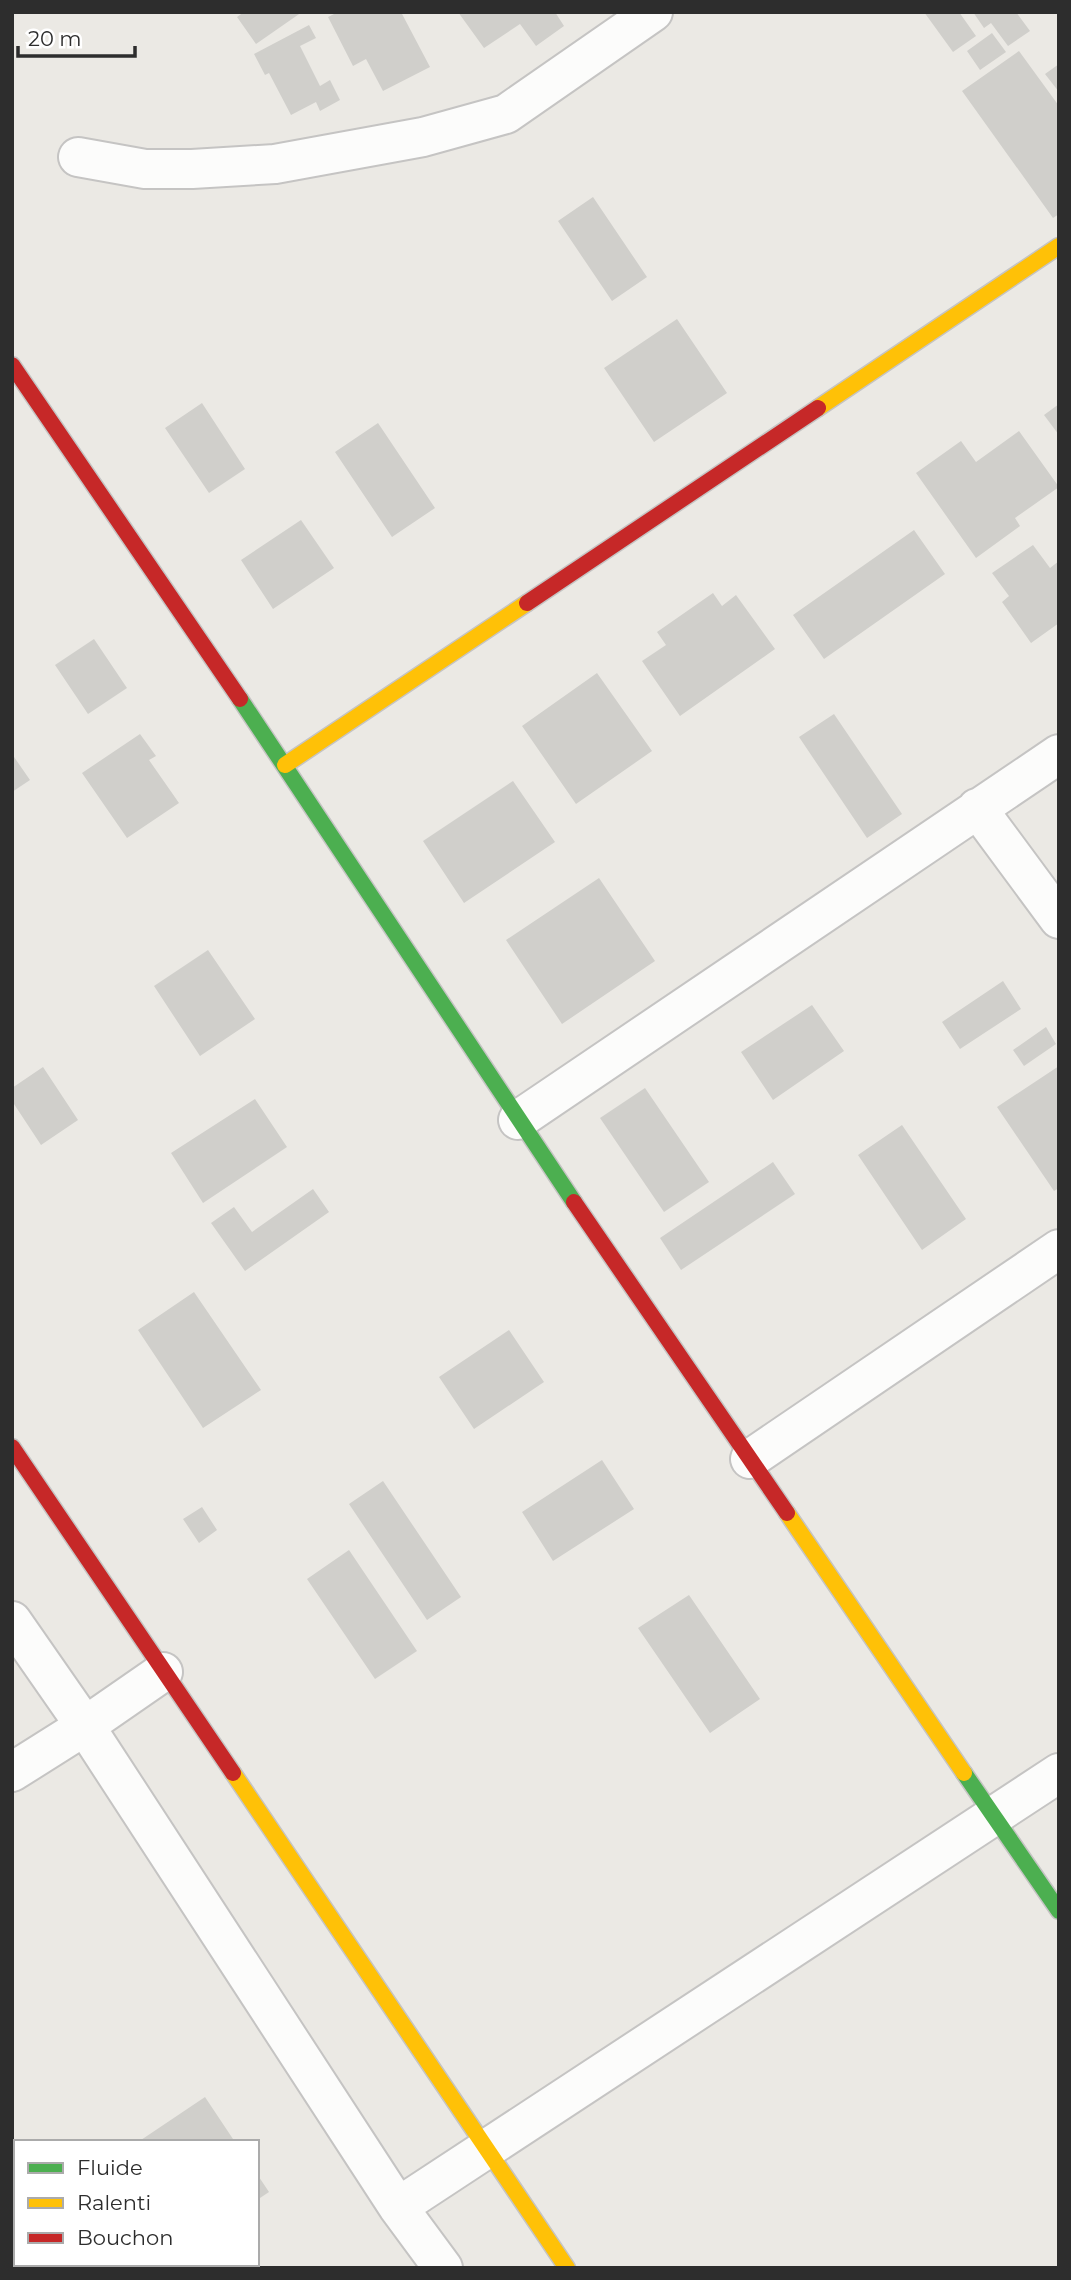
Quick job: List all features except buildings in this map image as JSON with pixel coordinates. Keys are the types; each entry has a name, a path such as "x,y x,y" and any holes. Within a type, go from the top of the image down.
{"street":[{"path":"78,157 145,169 192,169 275,164 423,137 506,114 653,12"},
{"path":"285,765 1059,246"},
{"path":"12,365 285,765 518,1120 1059,1911"},
{"path":"518,1120 1059,754"},
{"path":"977,808 1059,919"},
{"path":"750,1459 1059,1250"},
{"path":"12,1447 567,2268"},
{"path":"12,1621 85,1727 398,2207 443,2268"},
{"path":"12,1772 85,1727 163,1672"},
{"path":"398,2207 1059,1773"}],"traffic: fast":[{"path":"240,699 574,1202"},
{"path":"964,1773 1059,1911"}],"traffic: slow":[{"path":"818,408 1059,246"},
{"path":"285,765 527,603"},
{"path":"787,1513 964,1773"},
{"path":"233,1773 567,2268"}],"traffic: jam":[{"path":"12,365 240,699"},
{"path":"527,603 818,408"},
{"path":"574,1202 787,1513"},
{"path":"12,1447 233,1773"}]}
